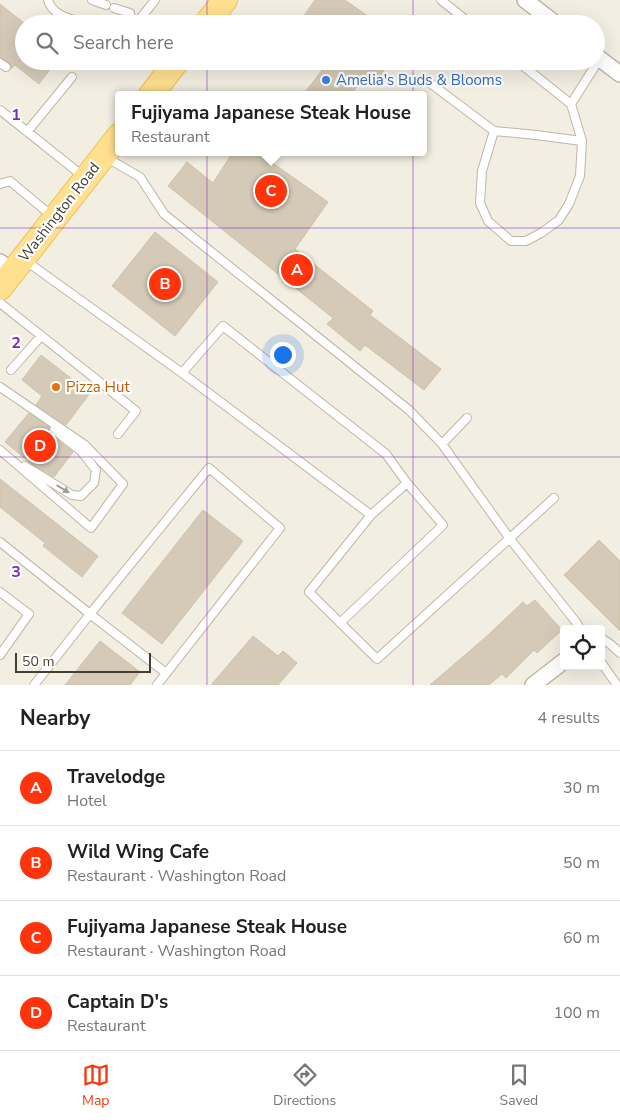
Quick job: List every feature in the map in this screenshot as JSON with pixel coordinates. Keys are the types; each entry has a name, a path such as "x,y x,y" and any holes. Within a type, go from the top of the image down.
{"main road":[{"path":"213,15 225,0"},
{"path":"153,91 168,70"},
{"name":"Washington Road","path":"9,270 54,218 115,140"}],"street":[{"path":"525,0 544,15"},
{"path":"605,62 620,74"},
{"path":"533,685 560,664"}],"lane":[{"path":"48,0 58,15"},
{"path":"92,0 130,13 130,15"},
{"path":"143,15 155,0"},
{"path":"441,0 460,15"},
{"path":"494,131 482,171 480,203 488,221 511,241 526,241 559,220 569,204 580,176 582,141 571,104 528,70"},
{"path":"571,104 591,70"},
{"path":"27,132 72,77"},
{"path":"426,80 494,131 582,141"},
{"path":"0,110 85,178"},
{"path":"103,155 140,177 164,214 409,410 442,444 510,539 578,625"},
{"path":"0,184 10,181 54,218"},
{"path":"9,270 182,373 371,515"},
{"path":"0,303 136,411 118,434"},
{"path":"182,373 223,326 386,454 407,483 443,525 340,622"},
{"path":"11,370 41,336"},
{"path":"0,387 85,445 123,484 91,528 3,452"},
{"path":"442,444 467,418"},
{"path":"3,452 72,495 81,496 94,483 96,470 81,451 54,430 48,420"},
{"path":"34,685 209,468 280,528 157,685"},
{"path":"407,483 371,515 309,592 377,660 554,498"},
{"path":"0,542 166,673"},
{"path":"0,592 30,614 0,655"},
{"path":"605,641 620,653"},
{"path":"605,668 617,685"}],"building":[{"path":"315,0 345,0 366,15 304,15"},
{"path":"0,4 15,16 15,65 11,69 11,65 0,57"},
{"path":"21,70 49,70 39,84"},
{"path":"322,70 384,70 374,85 364,78 353,91 306,91"},
{"path":"230,156 263,156 328,202 295,249 373,311 370,315 441,369 424,390 365,345 360,351 327,324 333,318 168,186 187,162 213,183"},
{"path":"155,232 218,282 175,336 112,286"},
{"name":"Pizza Hut","path":"41,355 90,393 66,425 36,405 42,396 22,380"},
{"path":"29,413 49,427 50,434 73,452 54,477 32,464 5,442"},
{"path":"0,479 98,556 82,577 43,546 45,543 0,507"},
{"path":"203,510 243,541 162,644 122,613"},
{"path":"599,540 620,561 620,631 564,575"},
{"path":"535,600 560,628 560,632 537,653 534,650 506,678 502,674 489,685 430,685 523,602 527,606"},
{"path":"253,636 278,656 283,651 297,663 278,685 211,685"},
{"path":"100,641 140,672 130,685 65,685"}],"place":[{"name":"Amelia's Buds & Blooms","path":"326,80"},
{"name":"Fujiyama Japanese Steak House","path":"271,191"},
{"name":"Travelodge","path":"297,270"},
{"name":"Wild Wing Cafe","path":"165,284"},
{"name":"Pizza Hut","path":"56,387"},
{"name":"Captain D's","path":"40,446"}]}
